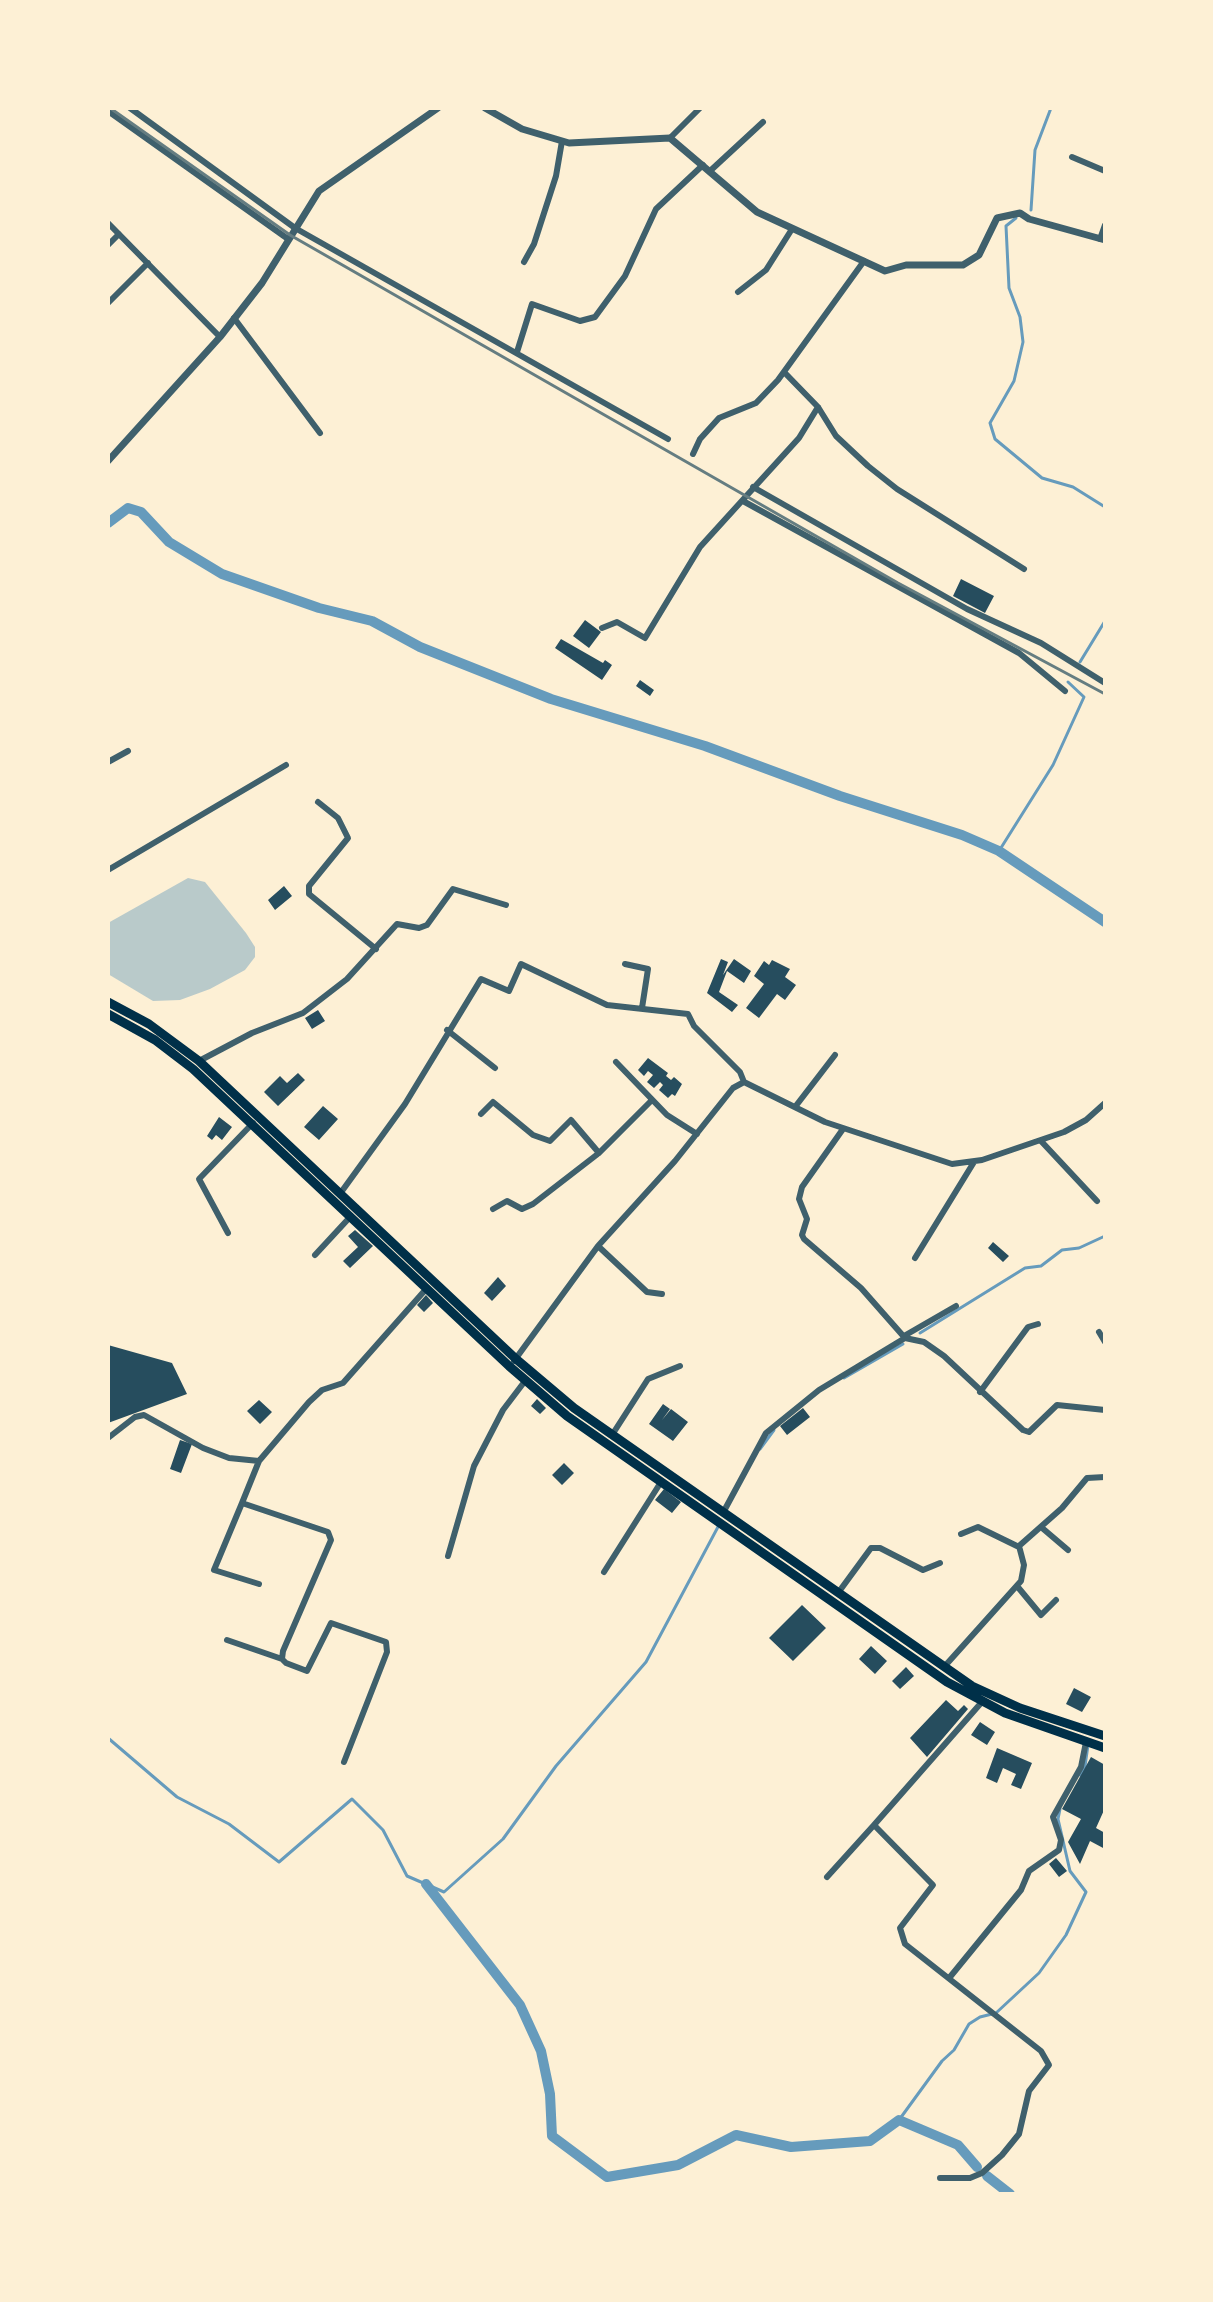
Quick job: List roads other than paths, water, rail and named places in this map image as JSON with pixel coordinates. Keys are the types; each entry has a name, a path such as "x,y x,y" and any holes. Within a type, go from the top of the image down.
{"highway":[{"path":"108,1002 149,1024 199,1061 342,1191 512,1362 525,1381 567,1416 981,1703 1105,1748"},
{"path":"108,1014 170,1050 253,1123 427,1288 512,1362 574,1408 972,1686 1020,1708 1105,1736"}],"street":[{"path":"130,108 295,228 668,439"},
{"path":"108,461 220,337 262,283 295,228 327,184 438,108"},
{"path":"485,108 522,129 562,141 670,138 757,212 865,259 885,271 906,265 963,265 979,255 997,218 1020,213 1029,219 1102,240 1105,225"},
{"path":"670,138 700,108"},
{"path":"108,111 288,239"},
{"path":"710,171 763,122"},
{"path":"524,262 534,244 556,176 562,141"},
{"path":"1072,157 1105,171"},
{"path":"517,352 532,304 580,321 595,317 625,276 656,209 703,165"},
{"path":"108,223 220,337"},
{"path":"738,292 766,270 792,229"},
{"path":"108,245 119,234"},
{"path":"693,454 700,439 719,418 756,403 784,372 865,259"},
{"path":"108,303 148,263"},
{"path":"234,318 320,433"},
{"path":"784,372 818,407 836,436 888,482 1024,569"},
{"path":"602,628 617,622 645,638 700,547 799,438 818,407"},
{"path":"753,487 967,609 1041,643 1105,683"},
{"path":"743,501 1019,653 1065,691"},
{"path":"108,762 128,751"},
{"path":"108,870 286,765"},
{"path":"318,802 338,818 348,838 309,886 309,894 376,949"},
{"path":"199,1061 252,1033 303,1013 331,993 397,924 419,928 427,925 453,889 506,905"},
{"path":"342,1191 410,1096 447,1030 481,979 509,991 521,964 607,1005 688,1014 694,1026 740,1072 744,1082 843,1129 952,1164 974,1162 1041,1141 1076,1126 1105,1103"},
{"path":"625,964 648,969 642,1008"},
{"path":"447,1030 495,1068"},
{"path":"795,1107 835,1055"},
{"path":"616,1062 667,1115 697,1134"},
{"path":"512,1362 598,1246 697,1134 733,1088 744,1082"},
{"path":"493,1209 507,1201 517,1208 527,1207 599,1153 652,1100"},
{"path":"481,1114 493,1102 533,1135 550,1141 571,1120 599,1153"},
{"path":"228,1233 199,1179 253,1123"},
{"path":"843,1129 802,1187 799,1199 807,1219 802,1235 861,1288 905,1337 924,1342 934,1349 1029,1432 1057,1405 1105,1410"},
{"path":"1041,1141 1097,1201"},
{"path":"915,1258 974,1162"},
{"path":"315,1255 351,1216"},
{"path":"598,1246 647,1292 662,1294"},
{"path":"259,1584 214,1570 259,1461 309,1402 322,1390 343,1383 427,1288"},
{"path":"724,1511 766,1433 819,1390 956,1306"},
{"path":"980,1392 1028,1327 1038,1324"},
{"path":"1099,1332 1105,1342"},
{"path":"612,1435 648,1379 680,1366"},
{"path":"448,1556 474,1466 503,1410 525,1381"},
{"path":"108,1438 135,1417 144,1415 203,1448 229,1458 259,1461"},
{"path":"1019,1547 1087,1478 1105,1477"},
{"path":"604,1572 661,1482"},
{"path":"242,1503 328,1532 331,1540 282,1659"},
{"path":"961,1534 978,1527 1019,1547"},
{"path":"1041,1527 1068,1550"},
{"path":"944,1667 1017,1586 1025,1573 1019,1547"},
{"path":"838,1593 871,1548 880,1548 923,1570 940,1563"},
{"path":"1017,1586 1041,1615 1056,1600"},
{"path":"227,1640 307,1671 331,1623 386,1642 387,1652 344,1762"},
{"path":"827,1877 981,1703"},
{"path":"950,1977 1021,1890 1029,1871 1059,1850 1061,1840 1053,1817 1058,1801 1081,1767 1086,1742"},
{"path":"874,1825 933,1885 905,1920 901,1937 905,1944 1041,2051 1049,2065 1029,2091 1019,2134 1002,2155 982,2173 970,2178 940,2178"}],"waterway":[{"path":"1031,210 1035,150 1051,108"},
{"path":"1016,218 1006,226 1009,288 1020,317 1023,342 1014,381 990,423 995,439 1042,478 1073,487 1105,507"},
{"path":"108,523 128,508 141,512 169,542 222,574 319,608 372,621 420,647 551,699 705,746 840,796 962,835 999,851 1105,922"},
{"path":"1080,662 1105,621"},
{"path":"999,851 1053,765 1084,697 1068,682"},
{"path":"920,1333 1025,1268 1041,1266 1062,1250 1079,1248 1105,1236"},
{"path":"844,1378 903,1344"},
{"path":"760,1449 774,1430"},
{"path":"108,1738 177,1797 229,1824 279,1862 352,1799 383,1830 407,1876 444,1892 503,1839 556,1766 646,1662 719,1525"},
{"path":"1080,1775 1085,1766 1088,1745"},
{"path":"899,2120 942,2061 954,2050 969,2024 996,2013 1039,1973 1066,1935 1086,1892 1070,1871 1058,1819 1060,1809"},
{"path":"426,1884 520,2005 541,2051 550,2094 552,2136 607,2177 678,2165 736,2135 791,2147 870,2141 899,2120 958,2145 977,2167"},
{"path":"987,2176 1010,2194"}],"railway":[{"path":"110,108 290,235 898,583 1105,694"}]}
